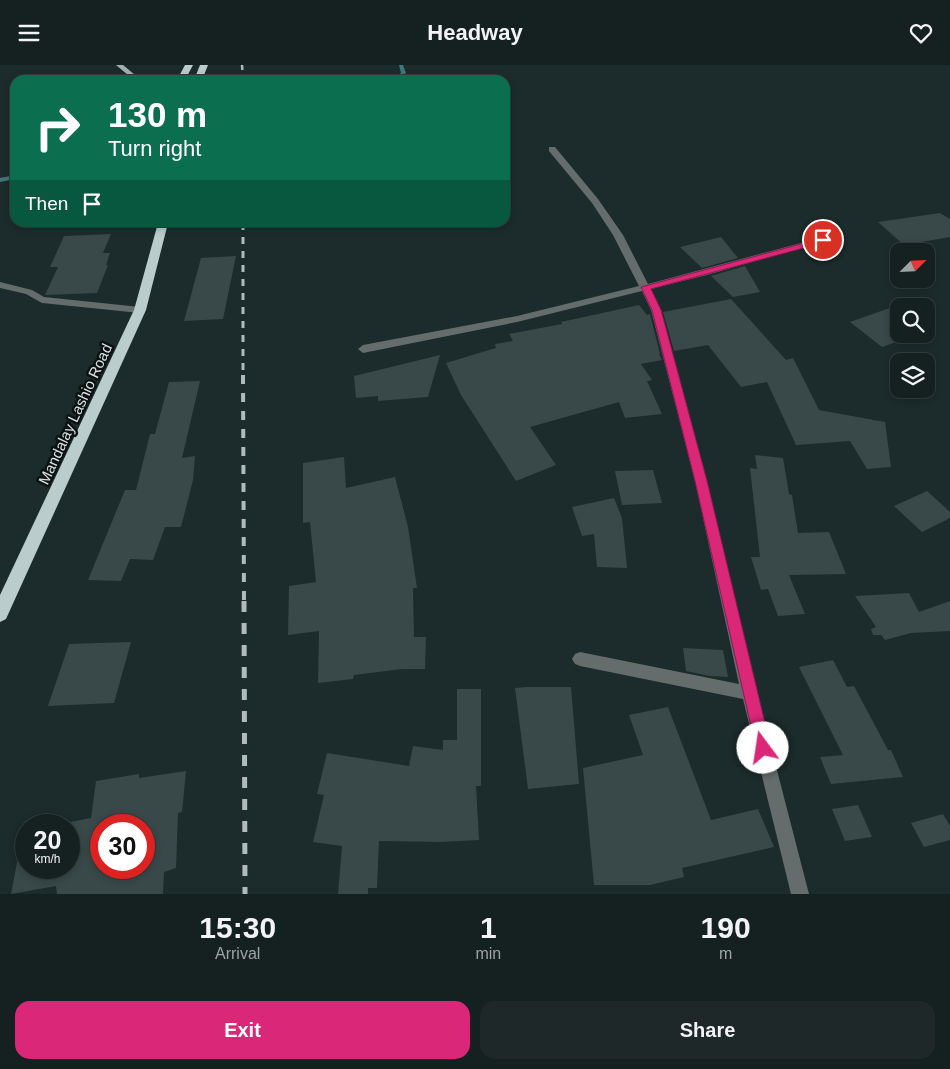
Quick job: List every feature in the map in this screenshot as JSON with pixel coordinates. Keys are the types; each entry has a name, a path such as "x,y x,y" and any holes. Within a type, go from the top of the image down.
{"highway":[{"name":"Mandalay Lashio Road","path":"0,614 140,310 162,227"}],"main road":[{"path":"119,65 132,75"}],"street":[{"path":"552,149 595,201 618,235 656,310 701,481 749,693 800,894"},
{"path":"363,349 517,319 823,240"},
{"path":"0,285 29,292 42,300 140,310"},
{"path":"580,659 749,693"}],"building":[{"path":"940,213 950,219 950,237 916,243 902,243 878,222"},
{"path":"111,234 103,253 110,253 106,265 108,265 97,293 45,295 58,267 50,267 64,236"},
{"path":"721,237 738,258 702,268 680,247"},
{"path":"236,256 223,319 184,321 201,258"},
{"path":"745,266 760,292 733,297 711,276"},
{"path":"731,299 786,360 793,358 819,410 885,422 891,467 867,469 850,441 796,445 767,382 741,387 708,345 674,351 663,312"},
{"path":"639,305 647,315 650,314 662,360 641,364 652,380 647,381 662,414 625,418 619,402 530,427 556,465 516,481 461,395 446,363 496,348 495,344 513,341 509,334 562,324 561,322"},
{"path":"890,308 890,343 893,343 882,347 850,322"},
{"path":"440,355 428,397 378,401 378,396 356,398 354,376"},
{"path":"200,381 182,458 195,456 193,480 181,527 165,527 153,560 130,559 121,581 88,580 125,490 136,490 150,434 155,434 169,382"},
{"path":"755,455 783,458 789,494 792,495 798,533 829,532 846,574 789,575 805,614 778,616 768,589 761,590 751,557 760,557 750,468 757,469"},
{"path":"344,457 346,488 395,477 408,527 417,588 413,588 414,637 426,637 425,669 402,669 354,675 353,679 318,683 319,631 288,635 289,586 316,582 310,522 303,523 303,463"},
{"path":"653,470 662,503 622,505 615,471"},
{"path":"927,491 950,512 950,518 922,532 894,506"},
{"path":"614,498 622,518 627,568 597,567 594,534 582,536 572,507"},
{"path":"909,593 919,612 950,601 950,631 911,633 885,640 881,635 873,635 871,629 876,627 855,596"},
{"path":"131,642 114,703 48,706 69,644"},
{"path":"683,648 723,650 728,677 710,676 686,671"},
{"path":"833,660 847,687 854,686 888,750 891,750 903,777 831,784 820,757 843,755 799,667"},
{"path":"571,687 579,784 528,789 515,688"},
{"path":"457,689 481,689 481,786 476,786 479,840 440,842 379,841 377,888 368,888 368,894 338,894 342,846 313,842 324,795 317,794 327,753 409,766 413,746 443,750 443,740 457,740"},
{"path":"668,707 711,820 758,809 774,847 682,868 684,877 650,885 594,885 583,768 643,755 629,715"},
{"path":"186,771 182,812 178,813 176,868 164,872 163,894 57,894 56,886 11,894 15,873 15,879 80,879 80,820 90,818 90,879 155,879 155,814 92,814 96,781 139,774 139,778"},
{"path":"858,805 872,837 845,841 832,809"},
{"path":"943,814 950,826 950,840 924,847 911,823"}],"waterway":[{"path":"401,65 404,73 401,75"},
{"path":"0,180 10,178"}],"railway":[{"path":"242,65 243,75"},
{"path":"243,227 243,375"},
{"path":"243,375 244,602"},
{"path":"244,601 245,894"}],"route":[{"path":"763,748 701,481 656,310 646,287 823,240"}]}
